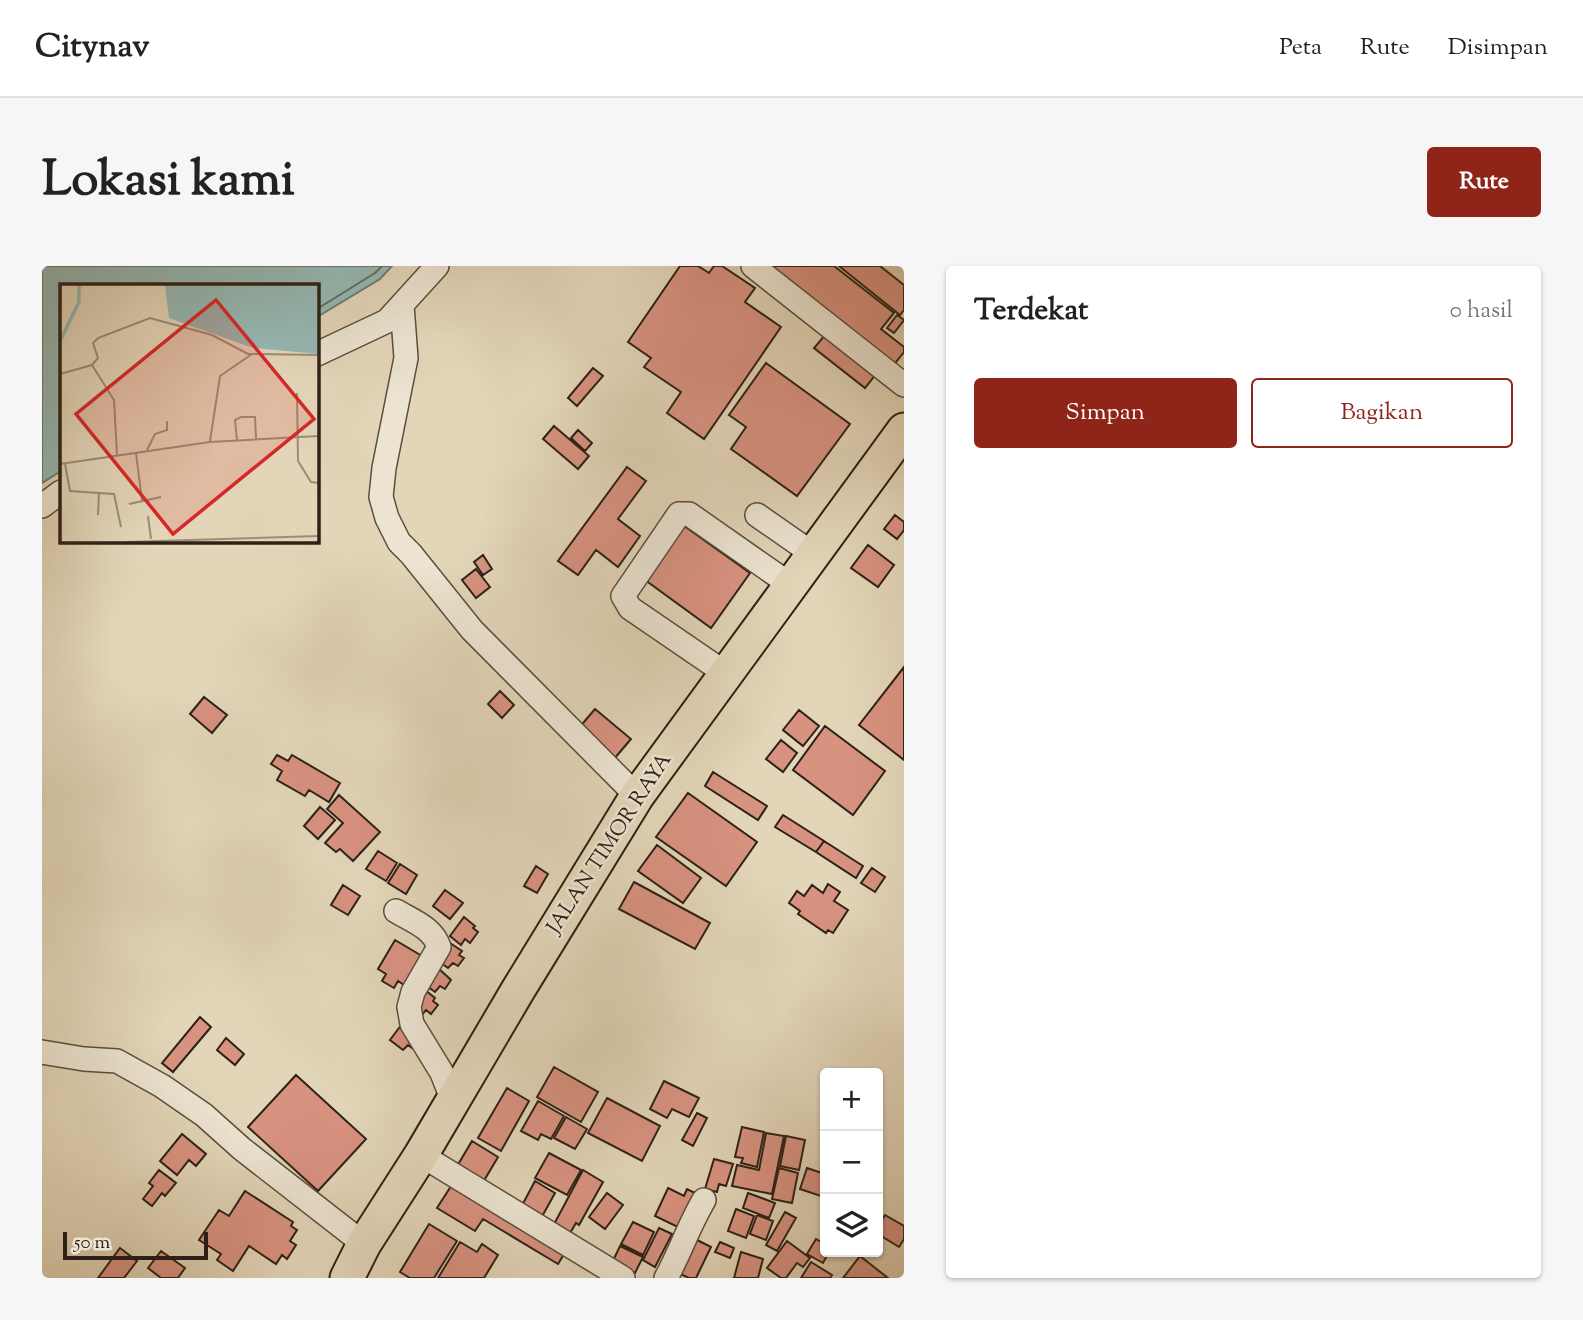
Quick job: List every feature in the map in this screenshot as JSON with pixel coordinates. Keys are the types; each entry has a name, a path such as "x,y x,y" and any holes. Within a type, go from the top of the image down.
{"highway":[{"name":"JALAN TIMOR RAYA","path":"347,1278 364,1244 421,1155 637,796 904,430"}],"street":[{"path":"318,354 380,325 438,266"},
{"path":"753,266 904,385"},
{"path":"402,304 406,359 382,487 381,497 387,518 399,542 472,630 637,796"},
{"path":"42,506 60,493"},
{"path":"726,673 630,608 623,596 679,514 689,514 792,586"},
{"path":"757,515 814,554"},
{"path":"396,911 434,933 439,947 413,992 409,1007 412,1024 442,1073 453,1101"},
{"path":"42,1052 117,1061 162,1086 204,1115 242,1149 364,1244"},
{"path":"421,1155 623,1278"},
{"path":"666,1278 704,1200"}],"water":[{"path":"42,266 392,266 380,279 318,316 318,284 60,284 60,472 42,483"}],"building":[{"path":"680,266 698,266 709,273 714,266 722,266 755,288 745,302 781,327 704,439 667,413 681,392 644,367 651,358 628,342"},
{"path":"761,266 834,266 894,313 881,329 904,347 904,352 892,367"},
{"path":"839,266 880,266 904,285 904,310 900,315"},
{"path":"897,315 904,320 894,333 887,328"},
{"path":"825,335 876,374 865,388 814,348"},
{"path":"766,363 850,424 797,496 731,449 746,427 729,415"},
{"path":"593,368 603,376 577,406 568,398"},
{"path":"554,426 589,456 578,469 543,439"},
{"path":"578,430 592,443 585,451 571,438"},
{"path":"627,467 646,481 618,519 640,536 618,567 596,550 578,575 558,561"},
{"path":"895,515 904,522 904,530 897,539 884,529"},
{"path":"680,523 750,573 711,628 641,577"},
{"path":"868,545 894,565 878,587 851,568"},
{"path":"483,555 492,569 483,575 474,562"},
{"path":"476,569 490,587 476,598 462,580"},
{"path":"904,667 904,760 859,725"},
{"path":"500,691 514,705 502,718 488,704"},
{"path":"204,697 227,715 212,733 190,714"},
{"path":"595,709 631,739 614,759 578,729"},
{"path":"799,710 819,726 803,746 783,730"},
{"path":"825,726 885,771 853,815 793,770"},
{"path":"781,740 797,753 783,772 766,759"},
{"path":"277,755 288,761 292,755 340,783 329,802 309,790 305,796 277,780 282,771 271,764"},
{"path":"713,772 767,806 758,820 705,786"},
{"path":"688,793 757,842 726,886 656,837"},
{"path":"339,795 380,832 353,861 340,849 336,852 325,843 343,823 327,809"},
{"path":"320,807 335,820 318,839 304,826"},
{"path":"783,815 824,841 816,852 775,827"},
{"path":"824,841 863,866 856,878 816,852"},
{"path":"657,845 701,878 683,903 638,871"},
{"path":"378,851 397,863 386,881 366,869"},
{"path":"400,864 417,875 406,894 388,883"},
{"path":"536,866 548,874 537,893 524,886"},
{"path":"872,868 885,877 875,892 861,883"},
{"path":"634,882 710,923 695,949 619,909"},
{"path":"828,884 840,892 834,901 848,910 833,933 828,930 826,933 798,914 800,911 789,903 797,891 804,896 812,885 823,893"},
{"path":"343,885 360,896 348,915 331,905"},
{"path":"445,890 463,903 450,919 433,906"},
{"path":"464,917 478,932 470,943 465,939 461,945 450,936"},
{"path":"395,940 422,956 404,985 398,981 394,988 382,981 386,974 378,969"},
{"path":"450,943 462,951 459,955 464,958 458,966 453,963 448,968 437,960"},
{"path":"437,967 451,980 445,989 440,986 435,992 424,984"},
{"path":"425,990 435,998 433,1001 438,1005 431,1014 426,1010 422,1015 411,1007"},
{"path":"200,1017 211,1027 173,1072 162,1063"},
{"path":"402,1024 418,1040 412,1048 408,1045 403,1050 390,1040"},
{"path":"226,1038 244,1054 235,1065 217,1050"},
{"path":"554,1067 598,1092 581,1122 537,1097"},
{"path":"296,1075 366,1139 318,1191 248,1127"},
{"path":"664,1081 699,1098 689,1117 672,1109 667,1118 650,1109"},
{"path":"507,1088 529,1101 501,1151 478,1138"},
{"path":"607,1098 660,1126 642,1161 588,1133"},
{"path":"538,1101 564,1116 551,1139 541,1134 538,1140 521,1131"},
{"path":"697,1113 707,1118 693,1146 682,1140"},
{"path":"566,1117 587,1129 575,1149 554,1138"},
{"path":"742,1127 764,1132 757,1167 741,1163 743,1158 735,1157"},
{"path":"766,1133 784,1136 772,1194 732,1186 737,1165 759,1170"},
{"path":"182,1134 206,1154 196,1166 189,1160 177,1175 160,1161"},
{"path":"786,1136 805,1140 799,1170 780,1166"},
{"path":"472,1141 498,1157 482,1184 456,1168"},
{"path":"549,1153 581,1170 567,1195 535,1178"},
{"path":"714,1159 733,1164 726,1186 719,1184 717,1192 705,1189"},
{"path":"779,1168 798,1173 792,1203 772,1199"},
{"path":"807,1168 820,1172 820,1196 800,1189"},
{"path":"159,1170 176,1183 165,1196 162,1193 152,1206 143,1199 153,1186 149,1183"},
{"path":"583,1170 603,1182 579,1225 576,1223 569,1235 553,1226"},
{"path":"535,1181 555,1193 539,1222 519,1211"},
{"path":"453,1183 566,1251 558,1264 483,1219 475,1231 437,1208"},
{"path":"668,1188 684,1196 687,1189 699,1195 682,1229 655,1216"},
{"path":"245,1191 293,1222 291,1226 297,1230 290,1241 296,1245 287,1259 282,1255 276,1264 249,1246 233,1271 217,1260 221,1254 199,1240 219,1210 229,1216"},
{"path":"607,1193 623,1205 605,1229 589,1217"},
{"path":"748,1193 775,1203 769,1218 743,1208"},
{"path":"736,1209 754,1216 746,1238 728,1231"},
{"path":"785,1212 796,1218 777,1251 766,1245"},
{"path":"757,1215 773,1221 766,1240 750,1234"},
{"path":"885,1215 904,1226 904,1239 899,1247 883,1237"},
{"path":"633,1222 654,1232 643,1255 621,1244"},
{"path":"429,1224 457,1241 434,1278 410,1278 400,1272"},
{"path":"659,1228 672,1234 655,1267 643,1260"},
{"path":"693,1238 711,1247 696,1278 689,1278 676,1272"},
{"path":"816,1239 820,1241 820,1257 826,1257 823,1263 807,1254"},
{"path":"787,1241 810,1258 803,1267 797,1263 786,1278 781,1278 767,1268"},
{"path":"460,1242 477,1252 482,1244 498,1255 484,1278 438,1278"},
{"path":"720,1242 734,1248 730,1258 715,1252"},
{"path":"620,1246 643,1257 635,1273 609,1269"},
{"path":"120,1248 137,1261 124,1278 98,1278"},
{"path":"161,1251 185,1268 178,1278 161,1278 148,1268"},
{"path":"741,1252 763,1259 758,1278 734,1278"},
{"path":"861,1257 888,1278 843,1278"},
{"path":"811,1262 832,1275 830,1278 801,1278"}]}
